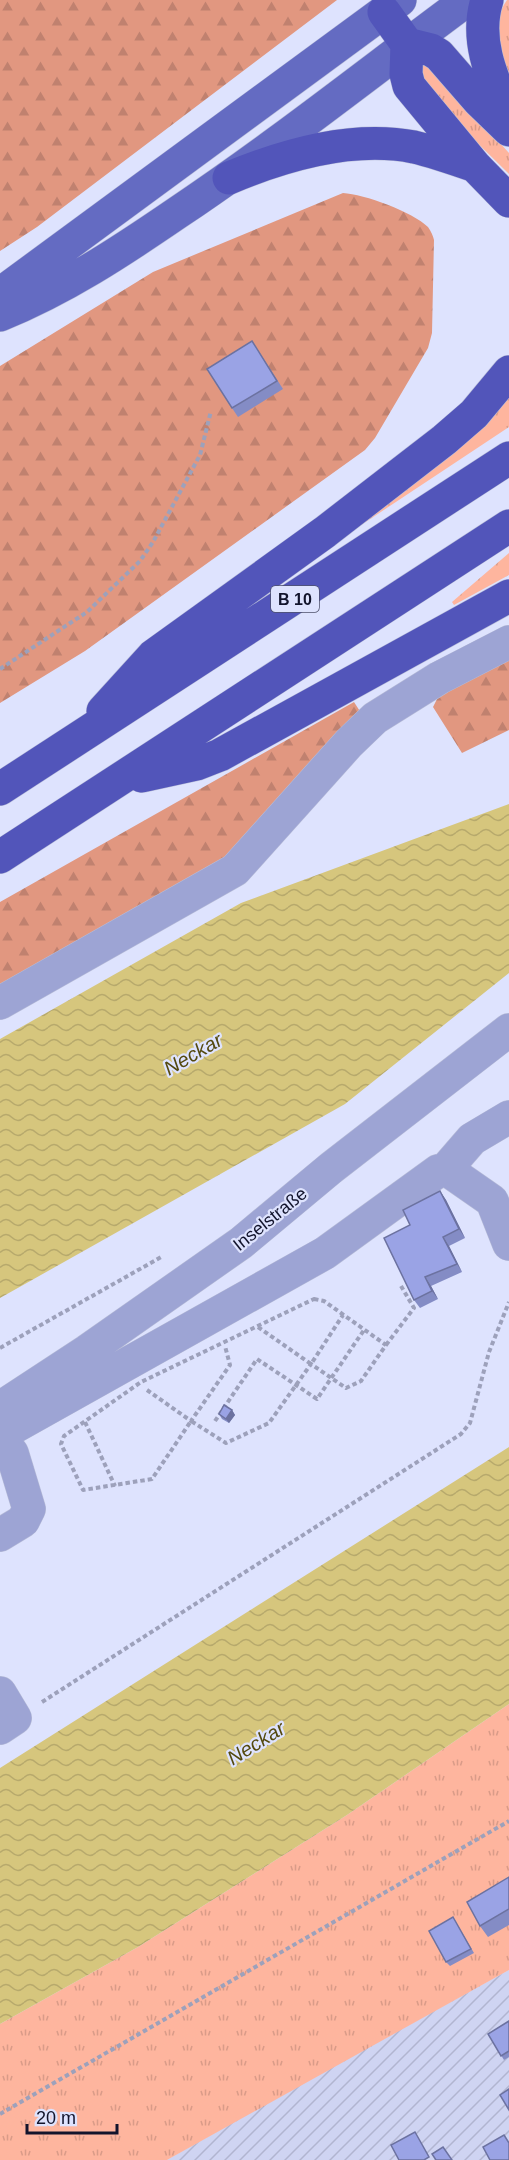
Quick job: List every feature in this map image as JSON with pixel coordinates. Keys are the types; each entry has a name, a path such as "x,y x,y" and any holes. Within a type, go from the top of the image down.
{"highway":[{"path":"487,0 483,14 483,46 489,70 509,118"},
{"path":"392,6 407,44 406,74 409,86 476,166 509,201"},
{"path":"407,44 431,50 439,55 479,101 509,130"},
{"path":"229,178 257,166 294,156 357,146 411,147 476,166"},
{"path":"80,738 136,672 153,656 325,532 444,441 474,414 509,372"},
{"name":"B 10","path":"0,789 509,458"},
{"path":"0,857 509,526"},
{"path":"120,781 197,764 220,755 509,596"}],"main road":[{"path":"0,315 69,282 124,249 229,178 467,0"},
{"path":"0,294 392,6"}],"lane":[{"path":"0,1003 235,870 349,742 375,718 439,678 509,642"},
{"name":"Inselstraße","path":"10,1401 189,1281 257,1231 331,1168 509,1030"},
{"path":"0,1535 23,1521 29,1509 12,1453 0,1436 325,1253 438,1171 446,1169 463,1146 509,1118"},
{"path":"446,1169 492,1201 509,1244"}],"path":[{"path":"0,669 87,612 140,561 153,542 200,455 211,411"},
{"path":"257,1326 346,1388 357,1384 414,1308 401,1286"},
{"path":"224,1343 229,1361 227,1370 152,1479 86,1491 80,1485 61,1440 84,1420 141,1382 314,1299 320,1299 386,1345"},
{"path":"5,1713 461,1434 470,1423 489,1352 509,1302"},
{"path":"141,1382 149,1393 221,1441 230,1443 264,1427 343,1315"},
{"path":"215,1422 257,1359 317,1399 364,1330"},
{"path":"84,1420 115,1486"},
{"path":"0,2114 509,1821"}],"shaded area":[{"path":"509,1970 509,2160 167,2160 290,2090"}],"green space":[{"path":"0,0 337,0 37,227 0,251"},
{"path":"509,0 509,86 497,43 498,21"},
{"path":"421,64 428,64 509,153 509,174 451,117 424,82"},
{"path":"343,193 375,200 400,210 428,227 434,240 432,333 428,348 375,438 365,450 85,651 0,703 0,366 153,272"},
{"path":"509,395 509,427 328,547"},
{"path":"509,553 509,575 454,605 452,602"},
{"path":"509,658 509,730 462,753 433,707 439,695"},
{"path":"354,702 363,716 241,850 0,988 0,902"},
{"path":"509,1704 509,1970 167,2160 0,2160 0,2024 138,1947 347,1815"}],"water":[{"name":"Neckar","path":"509,804 509,973 345,1104 0,1298 0,1039 241,903"},
{"name":"Neckar","path":"509,1447 509,1704 347,1815 138,1947 0,2024 0,1768"}],"building":[{"path":"252,341 277,381 232,408 207,369"},
{"path":"440,1191 459,1229 443,1237 457,1264 425,1277 432,1291 414,1300 384,1238 410,1225 403,1210"},
{"path":"224,1405 232,1410 226,1419 219,1414"},
{"path":"509,1877 509,1909 480,1926 467,1902"},
{"path":"453,1917 471,1949 446,1962 429,1931"},
{"path":"509,2021 509,2051 501,2056 488,2034"},
{"path":"509,2089 509,2110 500,2095"},
{"path":"415,2132 429,2157 424,2160 399,2160 391,2145"},
{"path":"504,2135 509,2143 509,2160 490,2160 483,2147"},
{"path":"443,2147 452,2160 436,2160 432,2154"}]}
